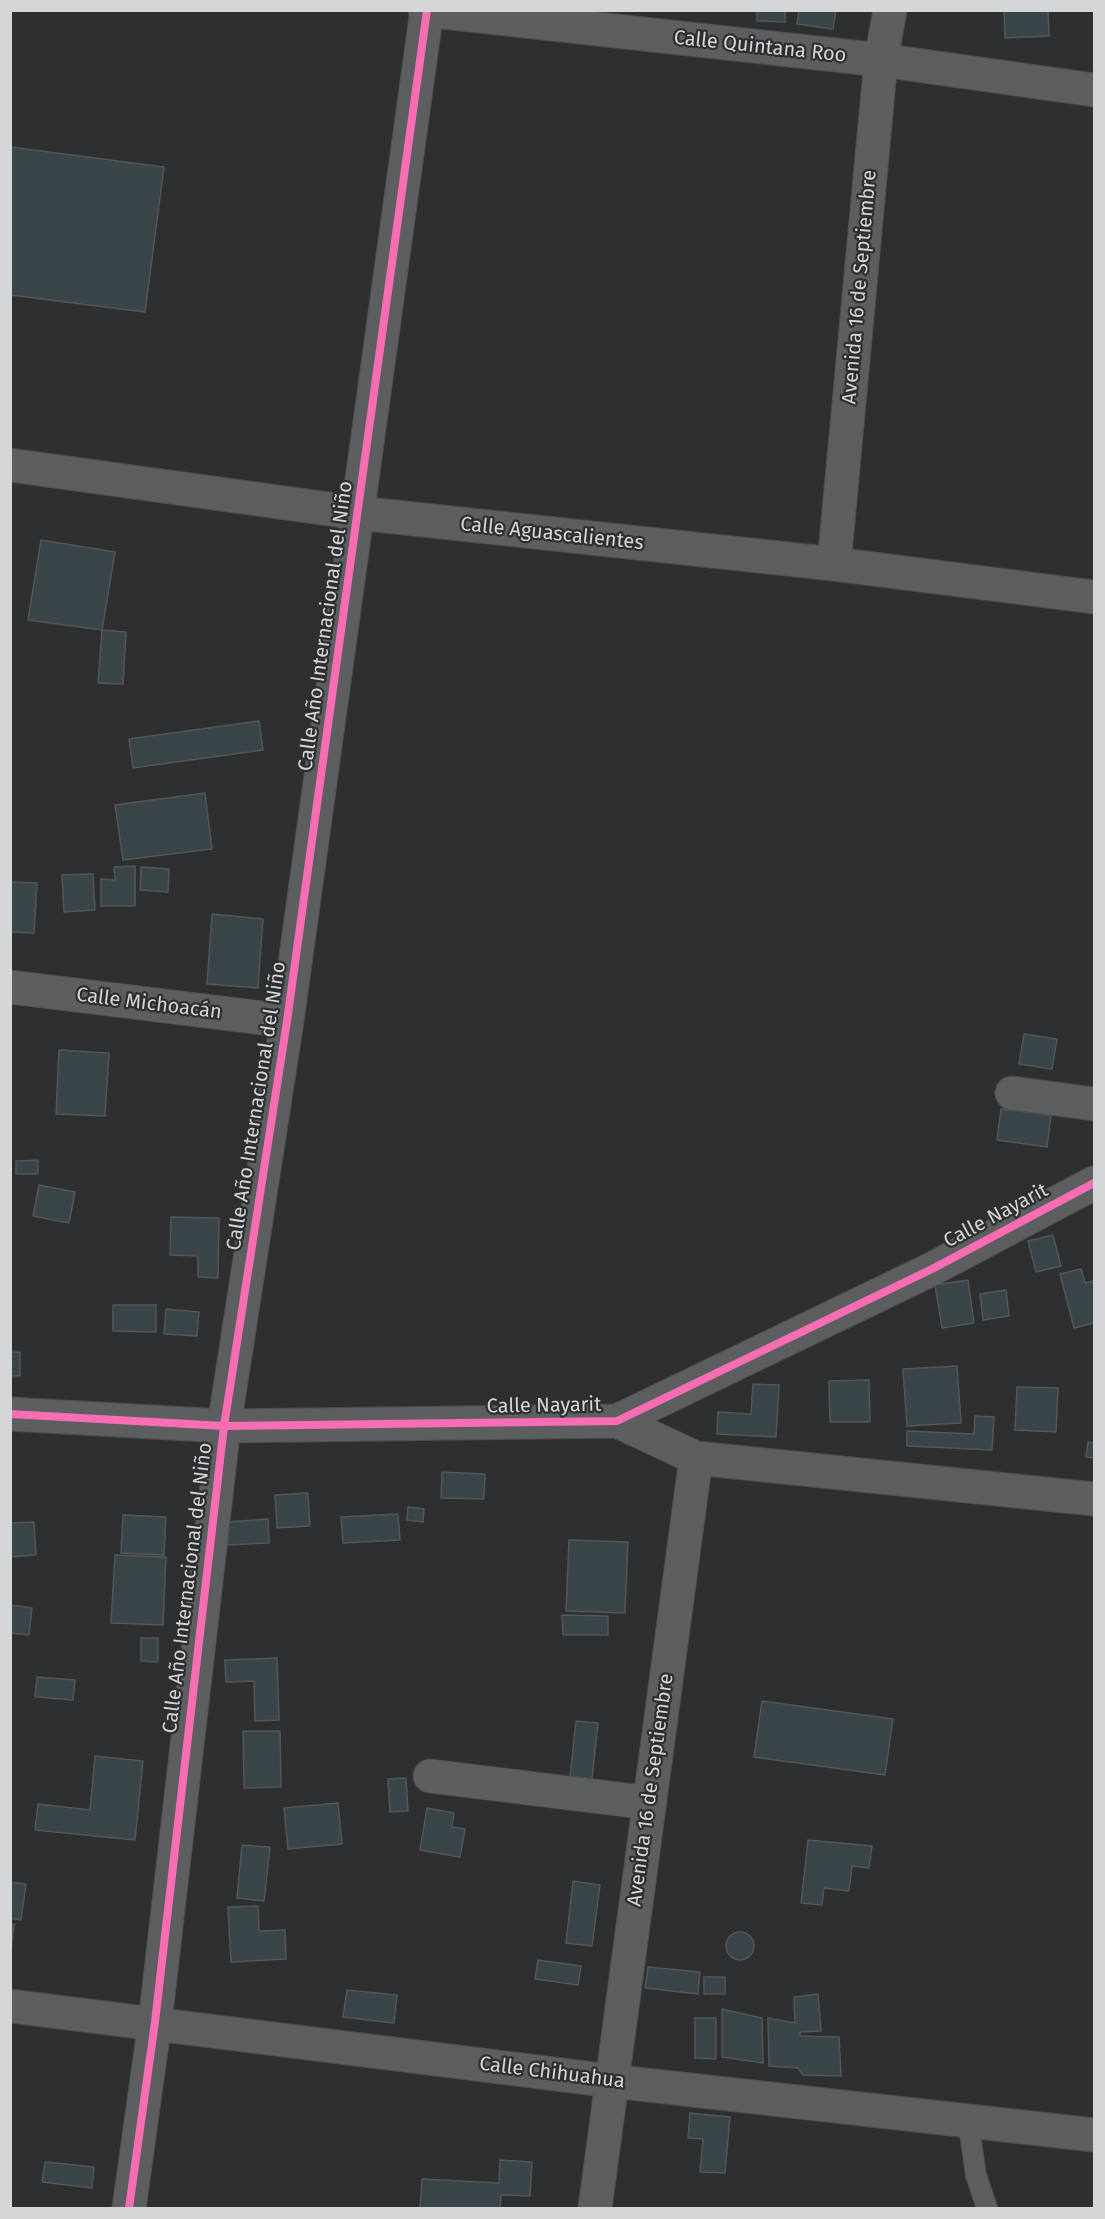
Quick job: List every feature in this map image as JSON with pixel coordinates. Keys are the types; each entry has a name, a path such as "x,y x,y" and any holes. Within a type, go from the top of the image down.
{"street":[{"name":"Avenida 16 de Septiembre","path":"834,564 881,60 890,10"},
{"name":"Calle Quintana Roo","path":"427,11 881,60 1095,90"},
{"name":"Calle Año Internacional del Niño","path":"129,2208 154,2022 224,1426 287,1021 427,11"},
{"name":"Calle Aguascalientes","path":"10,465 358,513 834,564 1095,597"},
{"name":"Calle Michoacán","path":"10,987 287,1021"},
{"path":"1012,1093 1095,1104"},
{"name":"Calle Nayarit","path":"10,1414 224,1426 616,1421 932,1269 1095,1183"},
{"path":"616,1421 696,1458 1095,1499"},
{"name":"Avenida 16 de Septiembre","path":"595,2208 696,1458"},
{"path":"430,1776 650,1803"},
{"name":"Calle Chihuahua","path":"10,2006 154,2022 611,2081 1095,2135"}],"lane":[{"path":"968,2121 976,2175 987,2208"}],"building":[{"path":"757,10 785,10 785,22 757,21"},
{"path":"799,10 836,10 833,29 797,24"},
{"path":"1004,10 1048,10 1049,36 1005,38"},
{"path":"10,147 164,167 145,312 10,295"},
{"path":"41,540 115,552 102,630 28,620"},
{"path":"102,630 126,632 123,684 98,683"},
{"path":"259,721 263,750 133,768 129,739"},
{"path":"205,793 212,849 123,860 115,805"},
{"path":"135,866 135,906 101,906 101,879 115,880 114,867"},
{"path":"141,867 169,869 168,892 140,890"},
{"path":"93,874 95,910 64,912 62,875"},
{"path":"10,882 37,883 34,933 10,932"},
{"path":"212,914 263,919 258,988 207,984"},
{"path":"1024,1034 1057,1039 1052,1069 1019,1064"},
{"path":"59,1050 109,1053 105,1116 56,1114"},
{"path":"1001,1109 1051,1115 1047,1147 997,1140"},
{"path":"38,1160 38,1174 16,1174 16,1161"},
{"path":"39,1185 75,1192 69,1223 33,1216"},
{"path":"171,1217 219,1218 218,1278 198,1277 198,1256 170,1255"},
{"path":"1053,1235 1061,1266 1036,1272 1028,1241"},
{"path":"1081,1269 1085,1283 1094,1281 1094,1323 1074,1328 1060,1274"},
{"path":"968,1280 974,1323 942,1328 935,1285"},
{"path":"1006,1290 1009,1316 983,1320 980,1294"},
{"path":"113,1305 156,1305 156,1332 113,1331"},
{"path":"166,1309 199,1312 197,1336 164,1334"},
{"path":"10,1352 20,1352 20,1376 10,1376"},
{"path":"957,1366 961,1423 907,1426 903,1369"},
{"path":"869,1380 870,1422 830,1422 829,1381"},
{"path":"753,1384 779,1385 776,1437 717,1434 718,1412 751,1414"},
{"path":"1017,1387 1058,1388 1056,1432 1015,1430"},
{"path":"975,1416 994,1417 992,1450 907,1446 907,1431 974,1434"},
{"path":"1088,1442 1094,1443 1094,1458 1086,1457"},
{"path":"442,1472 485,1474 484,1499 441,1498"},
{"path":"308,1493 310,1526 277,1528 275,1495"},
{"path":"408,1507 424,1509 423,1522 407,1520"},
{"path":"398,1514 400,1540 343,1543 341,1517"},
{"path":"123,1515 166,1517 164,1555 121,1553"},
{"path":"268,1519 269,1543 228,1545 227,1522"},
{"path":"34,1522 36,1555 10,1557 10,1523"},
{"path":"569,1540 628,1542 625,1613 566,1611"},
{"path":"115,1555 166,1557 163,1625 111,1623"},
{"path":"10,1605 32,1608 29,1635 10,1633"},
{"path":"562,1615 608,1616 608,1635 563,1635"},
{"path":"141,1638 158,1638 158,1662 141,1661"},
{"path":"277,1658 279,1720 255,1721 254,1681 226,1682 225,1660"},
{"path":"37,1677 75,1680 73,1700 35,1697"},
{"path":"762,1701 893,1719 885,1775 754,1757"},
{"path":"576,1721 598,1723 592,1779 570,1777"},
{"path":"243,1731 280,1731 281,1787 244,1788"},
{"path":"95,1756 143,1761 135,1840 35,1830 38,1804 90,1810"},
{"path":"406,1778 408,1811 390,1812 388,1779"},
{"path":"338,1803 342,1844 288,1849 284,1808"},
{"path":"427,1808 454,1813 452,1827 465,1829 460,1857 420,1850"},
{"path":"808,1840 872,1846 869,1868 852,1866 849,1891 824,1888 822,1905 801,1903"},
{"path":"242,1845 270,1847 264,1901 237,1898"},
{"path":"573,1881 600,1885 592,1946 566,1943"},
{"path":"10,1882 26,1884 21,1920 10,1918"},
{"path":"258,1906 259,1931 285,1930 286,1959 231,1962 228,1907"},
{"path":"10,1924 14,1924 10,1959"},
{"path":"740,1932 750,1936 754,1946 750,1956 740,1960 730,1956 726,1946 730,1936"},
{"path":"538,1960 581,1966 578,1985 535,1979"},
{"path":"648,1967 700,1972 698,1994 645,1988"},
{"path":"704,1977 725,1977 725,1994 704,1994"},
{"path":"347,1990 397,1995 394,2023 343,2017"},
{"path":"818,1994 821,2031 800,2032 800,2036 839,2037 841,2076 803,2075 798,2068 769,2066 768,2018 795,2023 794,1997"},
{"path":"722,2009 762,2018 763,2063 722,2057"},
{"path":"695,2018 716,2018 716,2059 695,2058"},
{"path":"690,2113 730,2117 725,2173 700,2172 703,2139 688,2138"},
{"path":"500,2160 532,2162 530,2196 501,2195 500,2208 420,2208 422,2179 499,2183"},
{"path":"45,2162 94,2167 92,2188 42,2182"}],"cycle path":[{"path":"129,2208 155,2022 224,1426 287,1021 427,10"},
{"path":"10,1414 224,1426 617,1421 932,1269 1094,1183"}]}
